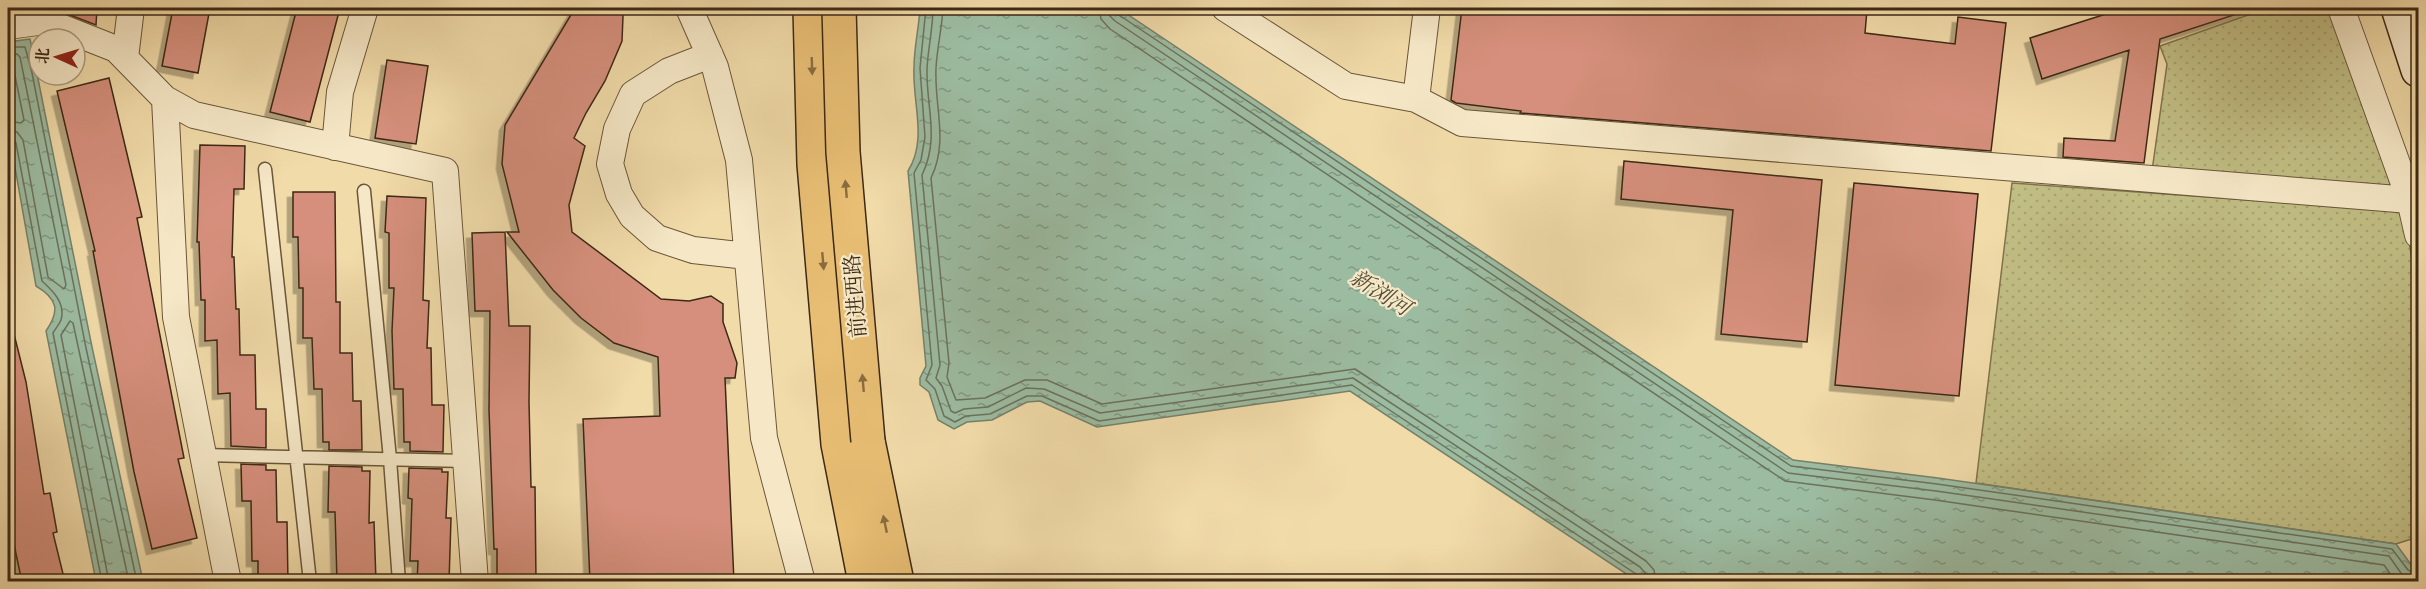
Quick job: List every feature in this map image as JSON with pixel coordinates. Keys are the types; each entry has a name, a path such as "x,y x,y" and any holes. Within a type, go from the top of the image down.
{"main road":[{"name":"前进西路","path":"810,8 814,164 853,443 897,582"},
{"name":"前进西路","path":"838,8 853,443 865,582"},
{"path":"2398,8 2418,70"}],"street":[{"path":"125,58 131,8"},
{"path":"335,147 340,92 365,8"},
{"path":"689,8 710,55 739,160 764,438 801,582"},
{"path":"1225,8 1346,86 1416,99 1462,123 2410,200"},
{"path":"1416,99 1426,8"},
{"path":"2341,8 2410,200 2418,235"},
{"path":"14,25 45,21 116,49 165,99 194,115 445,171 475,582"},
{"path":"710,55 669,71 633,94 617,129 610,164 619,194 632,216 657,238 693,250 747,256"},
{"path":"165,99 176,317 228,582"}],"lane":[{"path":"265,169 310,582"},
{"path":"364,191 390,459 399,582"},
{"path":"203,455 466,461"}],"shaded area":[{"path":"2268,8 2329,8 2398,188 2152,171 2167,64 2160,46"},
{"path":"2012,183 2404,211 2418,295 2418,537 2396,544 1976,483"}],"water":[{"name":"新浏河","path":"920,8 1118,8 1793,460 1938,478 2396,544 2412,566 2418,570 2418,581 1637,581 1350,391 1097,427 1040,401 1027,402 992,420 967,422 954,429 938,420 929,392 920,385 920,378 926,366 908,171 914,159 918,134 914,67"},
{"path":"27,39 27,87 40,87 92,347 143,581 96,581 46,331 55,311 53,301 36,286 8,128 8,42"}],"building":[{"path":"62,8 97,8 96,25 62,12"},
{"path":"173,8 210,8 198,73 162,66"},
{"path":"297,8 340,8 310,122 270,112"},
{"path":"575,8 620,8 623,16 622,41 605,81 574,138 585,146 569,205 572,232 661,299 689,301 711,296 723,304 723,322 737,363 735,378 725,378 734,582 590,582 583,419 660,416 658,357 614,343 581,318 553,290 507,232 519,232 502,164 505,125"},
{"path":"1462,8 1838,8 1867,10 1865,33 1955,44 1958,17 2006,23 1991,151 1520,113 1521,111 1456,103 1451,100"},
{"path":"2125,8 2246,8 2246,11 2160,39 2144,163 2063,157 2064,138 2115,141 2129,50 2042,79 2030,38"},
{"path":"387,60 428,66 416,144 375,138"},
{"path":"109,78 142,217 137,218 184,458 178,459 197,538 152,549 134,472 93,251 95,251 57,91 73,87 87,87 87,84"},
{"path":"200,145 245,146 244,189 234,189 232,257 234,257 236,309 239,309 240,355 255,355 256,409 266,409 266,448 231,446 230,393 218,394 217,340 205,341 205,300 201,300 199,242 197,242"},
{"path":"1624,161 1822,180 1807,342 1721,334 1733,210 1621,199"},
{"path":"1854,183 1978,194 1959,396 1835,385"},
{"path":"293,192 335,192 336,302 340,302 340,353 352,353 353,401 361,401 362,450 329,450 329,442 323,442 322,389 314,389 312,338 303,338 303,288 299,288 298,237 293,237"},
{"path":"387,196 426,198 423,300 429,301 427,348 431,348 432,405 444,405 443,452 410,451 410,442 404,442 403,389 394,389 392,331 394,288 389,288 389,233 385,232"},
{"path":"505,232 509,326 530,326 529,402 531,487 535,487 536,582 497,582 497,549 494,549 489,410 490,311 475,311 472,233"},
{"path":"8,335 14,335 26,382 44,494 50,493 57,532 53,533 65,582 22,582 8,506"},
{"path":"241,464 266,465 266,470 276,470 277,522 287,522 288,582 258,582 258,561 252,561 251,501 242,501"},
{"path":"329,466 362,467 362,471 370,471 369,523 374,522 376,582 337,582 335,512 328,512"},
{"path":"409,468 442,469 442,472 448,472 446,518 451,518 449,582 417,582 418,561 410,561 412,499 408,498"}]}
